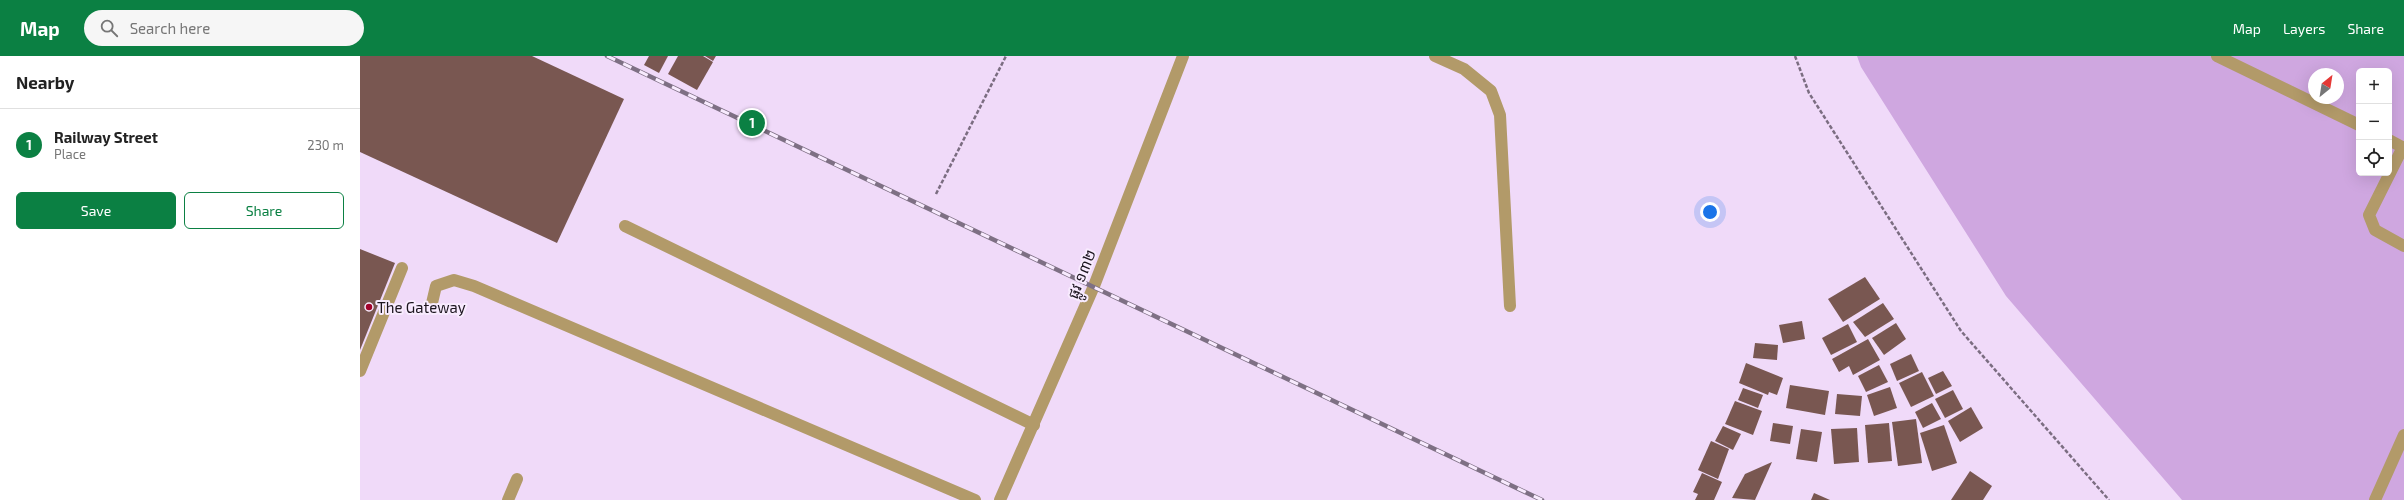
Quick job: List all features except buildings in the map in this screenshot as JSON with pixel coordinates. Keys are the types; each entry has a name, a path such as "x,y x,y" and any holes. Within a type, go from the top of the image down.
{"street":[{"name":"ផ្លូវ ១៣២","path":"1000,500 1094,286 1183,56"},
{"path":"1435,56 1464,69 1491,91 1500,115 1510,306"},
{"path":"2218,56 2356,124"},
{"path":"2392,141 2404,147 2369,215 2375,230 2404,246"},
{"path":"625,226 1034,425"},
{"path":"360,371 402,268"},
{"path":"432,303 436,286 454,280 474,286 974,500"},
{"path":"2375,500 2404,435"},
{"path":"508,500 517,479"}],"path":[{"path":"936,194 1006,56"},
{"path":"1795,56 1809,93 1961,331 2109,500"}],"shaded area":[{"path":"1857,56 2404,56 2404,500 2182,500 2006,296 1861,67"}],"railway":[{"path":"607,56 1542,500"}],"place":[{"name":"Railway Street","path":"752,123"},
{"name":"The Gateway","path":"369,307"}]}
